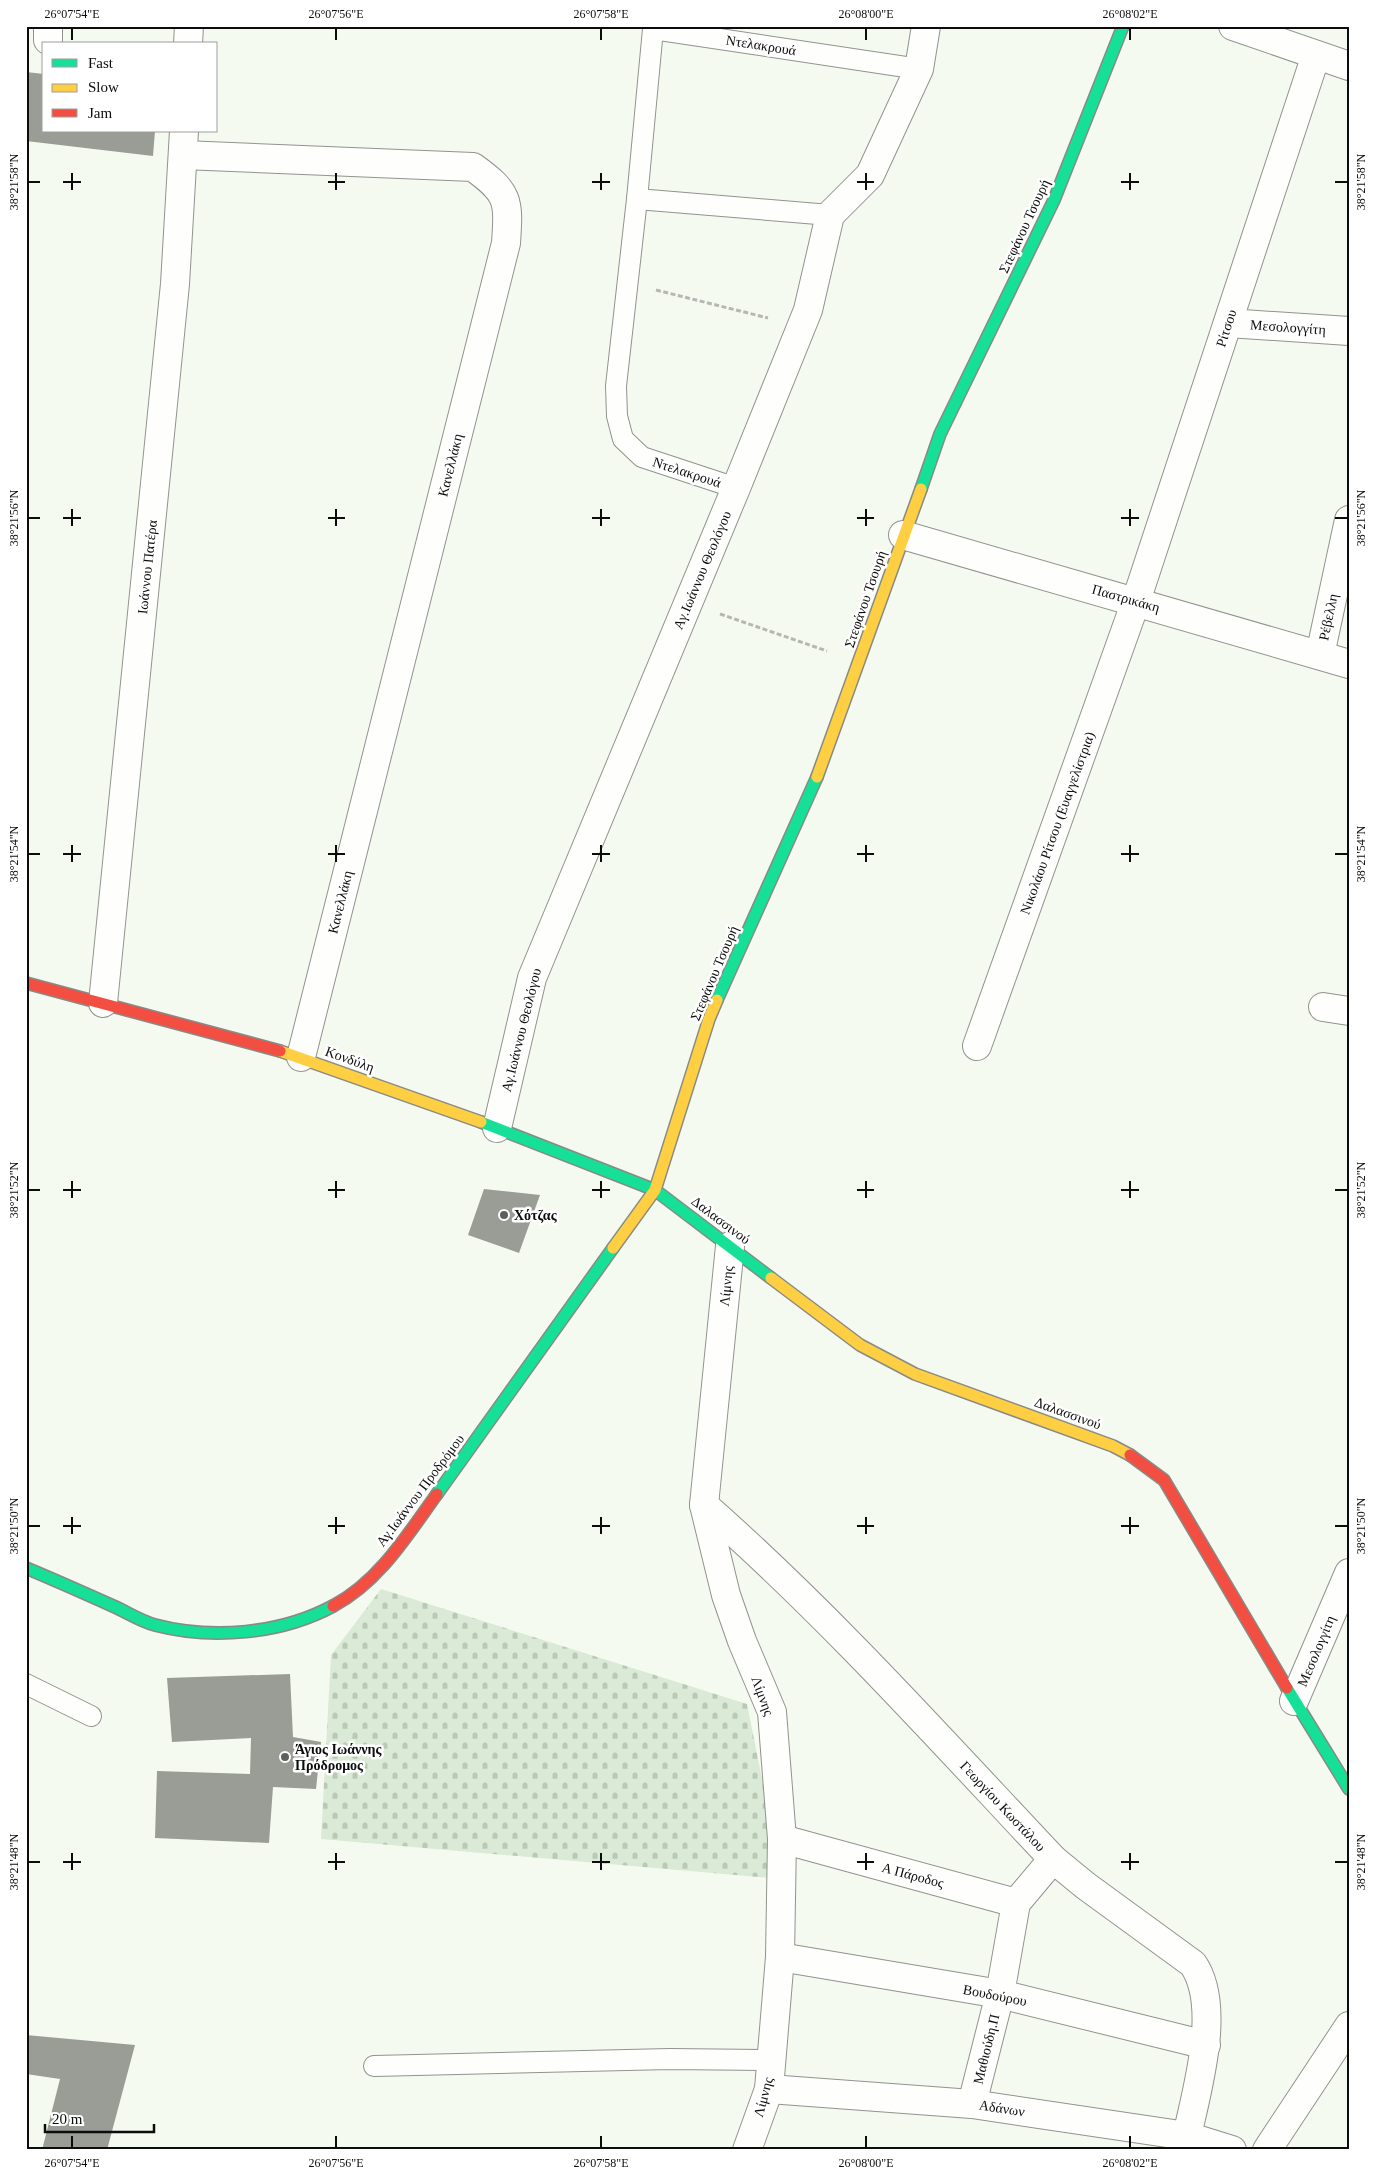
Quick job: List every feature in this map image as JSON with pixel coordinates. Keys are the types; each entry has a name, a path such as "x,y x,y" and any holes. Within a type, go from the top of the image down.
{"street":[{"path":"188,42 189,26"},
{"path":"830,215 870,175 919,69 926,26"},
{"name":"Στεφάνου Τσουρή","path":"655,1190 709,1019 819,772 940,434 1054,200 1123,26"},
{"path":"1233,26 1349,66"},
{"name":"Ρίτσου","path":"1136,601 1316,55"},
{"name":"Ιωάννου Πατέρα","path":"102,1003 175,284 183,143"},
{"name":"Κανελλάκη","path":"183,143 473,167 502,191 508,216 506,243 301,1057"},
{"name":"Αγ.Ιωάννου Θεολόγου","path":"497,1128 532,978 808,310 830,215"},
{"name":"Μεσολογγίτη","path":"1228,323 1349,331"},
{"name":"Ρέβελλη","path":"1320,655 1349,520"},
{"name":"Παστρικάκη","path":"904,535 1349,664"},
{"name":"Νικολάου Ρίτσου (Ευαγγελίστρια)","path":"977,1046 1136,601"},
{"name":"Κονδύλη","path":"27,983 301,1057 497,1128 655,1190"},
{"name":"Δαλασσινού","path":"655,1190 860,1345 915,1374 1072,1429 1113,1446 1142,1462 1164,1480 1294,1702 1349,1788"},
{"name":"Αγ.Ιωάννου Προδρόμου","path":"26,1568 152,1624 178,1630 202,1632 260,1629 314,1615 344,1601 367,1581 402,1542 655,1190"},
{"name":"Λίμνης","path":"730,1246 704,1505 726,1595 742,1641 772,1712 782,1839 780,1957 769,2088 747,2150"},
{"name":"Γεωργίου Κωστάλου","path":"704,1505 770,1562 814,1606 1053,1859 1086,1886 1193,1964 1201,1975 1206,2045 1187,2136"},
{"name":"Μεσολογγίτη","path":"1294,1702 1349,1574"},
{"name":"Α Πάροδος","path":"782,1839 1016,1903"},
{"path":"1016,1903 1053,1859"},
{"name":"Μαθιούδη.Π","path":"972,2104 1000,1994 1016,1903"},
{"name":"Βουδούρου","path":"780,1957 1000,1994 1206,2045"},
{"path":"1267,2150 1349,2026"},
{"name":"Αδάνων","path":"769,2088 972,2104 1187,2136 1232,2150"}],"lane":[{"name":"Ντελακρουά","path":"736,488 642,458 622,439 617,416 616,386 637,199 652,29 919,69"},
{"path":"637,199 830,215"},
{"path":"26,1684 91,1716"},
{"path":"374,2066 670,2060 771,2060"}],"path":[{"path":"628,283 801,326"},
{"path":"731,618 859,661"}],"green space":[{"path":"381,1589 747,1704 782,1879 321,1839 331,1655"}],"building":[{"path":"26,72 42,74 42,132 155,132 153,156 26,141"},
{"name":"Χότζας","path":"484,1189 540,1195 519,1253 468,1235"},
{"name":"Άγιος Ιωάννης Πρόδρομος","path":"290,1674 293,1737 321,1742 316,1789 273,1787 269,1843 155,1838 157,1771 250,1774 251,1738 172,1742 167,1678"},
{"path":"26,2035 135,2045 107,2150 42,2150 60,2079 26,2074"}],"traffic: fast":[{"path":"921,489 940,434 1054,200 1123,26"},
{"path":"717,1000 817,777"},
{"path":"481,1122 655,1190 771,1278"},
{"path":"437,1494 613,1248"},
{"path":"26,1568 144,1621 177,1630 223,1633 246,1632 291,1623 333,1606"},
{"path":"1287,1688 1349,1789"}],"traffic: slow":[{"path":"817,777 921,489"},
{"path":"613,1248 655,1190 709,1019 717,1000"},
{"path":"280,1051 481,1122"},
{"path":"771,1278 860,1345 915,1374 1113,1446 1130,1455"}],"traffic: jam":[{"path":"26,983 280,1051"},
{"path":"1130,1455 1164,1480 1287,1688"},
{"path":"333,1606 365,1584 378,1571 403,1541 437,1494"}],"place":[{"name":"Χότζας","path":"504,1215"},
{"name":"Άγιος Ιωάννης Πρόδρομος","path":"285,1757"}]}
